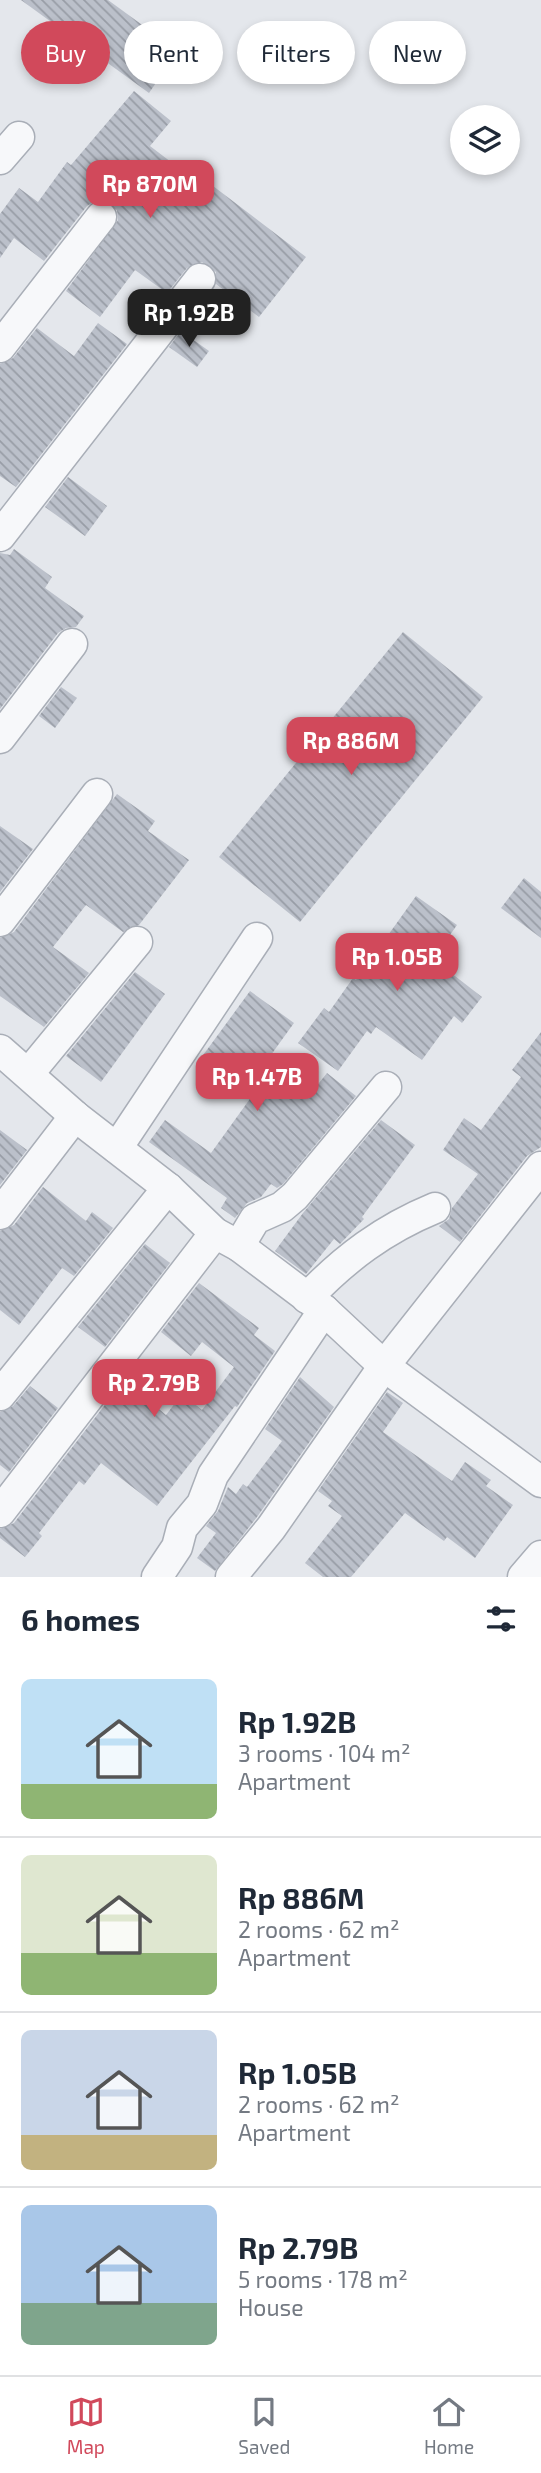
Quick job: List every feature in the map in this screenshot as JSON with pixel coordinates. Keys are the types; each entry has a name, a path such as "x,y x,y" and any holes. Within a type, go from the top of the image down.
{"street":[{"path":"0,347 101,217"},
{"path":"0,536 200,279"},
{"path":"0,738 72,645"},
{"path":"0,920 97,794"},
{"path":"117,1148 257,937"},
{"path":"29,1073 137,943"},
{"path":"0,1051 29,1073 75,1116 168,1188 227,1240 315,1304 384,1366 541,1482"},
{"path":"0,1512 227,1240 295,1196 386,1087"},
{"path":"0,1214 75,1116"},
{"path":"231,1577 271,1528 384,1366 541,1167"},
{"path":"0,1395 168,1188"},
{"path":"156,1577 177,1547 182,1528 202,1504 213,1475 315,1304 330,1274 380,1234 435,1208"},
{"path":"523,1577 541,1556"}],"building":[{"path":"21,0 108,0 137,21 124,21 124,75 110,65 110,21 50,21"},
{"path":"137,84 155,84 149,93"},
{"path":"134,91 171,121 150,146 209,191 213,186 306,257 259,317 216,284 216,272 202,262 187,268 167,293 135,270 100,317 66,291 118,220 117,210 104,200 87,206 44,261 14,238 0,258 0,214 19,188 38,202 67,162 71,165"},
{"path":"98,323 127,344 16,487 0,476 0,364 13,358 37,328 74,356"},
{"path":"181,331 209,351 197,367 169,347"},
{"path":"68,477 107,506 85,536 45,507"},
{"path":"14,549 52,577 45,588 84,616 76,627 66,628 58,633 0,709 0,553 10,555"},
{"path":"403,632 483,697 300,922 219,857"},
{"path":"61,687 77,698 55,728 39,716"},
{"path":"117,794 155,821 148,831 189,860 139,925 123,932 86,905 53,947 89,973 44,1027 0,996 0,938 14,932"},
{"path":"0,826 33,849 0,892"},
{"path":"524,878 541,892 541,938 501,908"},
{"path":"416,896 457,925 433,959 482,997 462,1023 454,1016 422,1060 376,1027 371,1034 367,1031 338,1071 298,1043 324,1008 329,1012 353,978 356,980"},
{"path":"135,972 165,994 101,1082 66,1056"},
{"path":"250,991 294,1023 263,1066 307,1098 327,1073 356,1096 283,1184 277,1188 271,1184 261,1197 247,1203 235,1218 221,1208 227,1198 149,1142 165,1120 211,1153 252,1096 201,1058"},
{"path":"541,1032 541,1147 527,1156 460,1242 439,1226 449,1219 452,1208 478,1174 443,1150 464,1118 481,1130 521,1077 512,1070"},
{"path":"381,1120 415,1145 362,1217 364,1219 340,1244 334,1239 306,1274 275,1251 303,1213"},
{"path":"0,1130 27,1150 0,1185"},
{"path":"43,1187 86,1221 92,1212 113,1228 74,1276 62,1268 19,1325 0,1310 0,1231 14,1225"},
{"path":"145,1244 170,1263 105,1347 78,1327"},
{"path":"199,1283 259,1328 254,1335 275,1351 237,1407 235,1406 157,1506 101,1463 84,1485 79,1481 39,1533 42,1536 25,1557 0,1538 0,1529 14,1523 124,1380 166,1415 182,1394 202,1410 234,1367 202,1342 191,1356 161,1332"},
{"path":"300,1377 334,1407 257,1517 215,1571 197,1558 216,1533 206,1526 218,1511 228,1487 236,1494 243,1484 247,1487 282,1441 265,1429"},
{"path":"30,1386 58,1408 9,1472 0,1465 0,1412 13,1406"},
{"path":"387,1392 403,1403 383,1432 452,1481 465,1462 491,1480 486,1486 513,1505 475,1558 447,1537 444,1541 405,1513 351,1577 323,1577 305,1563 342,1516 328,1506 332,1501 318,1491"}]}
